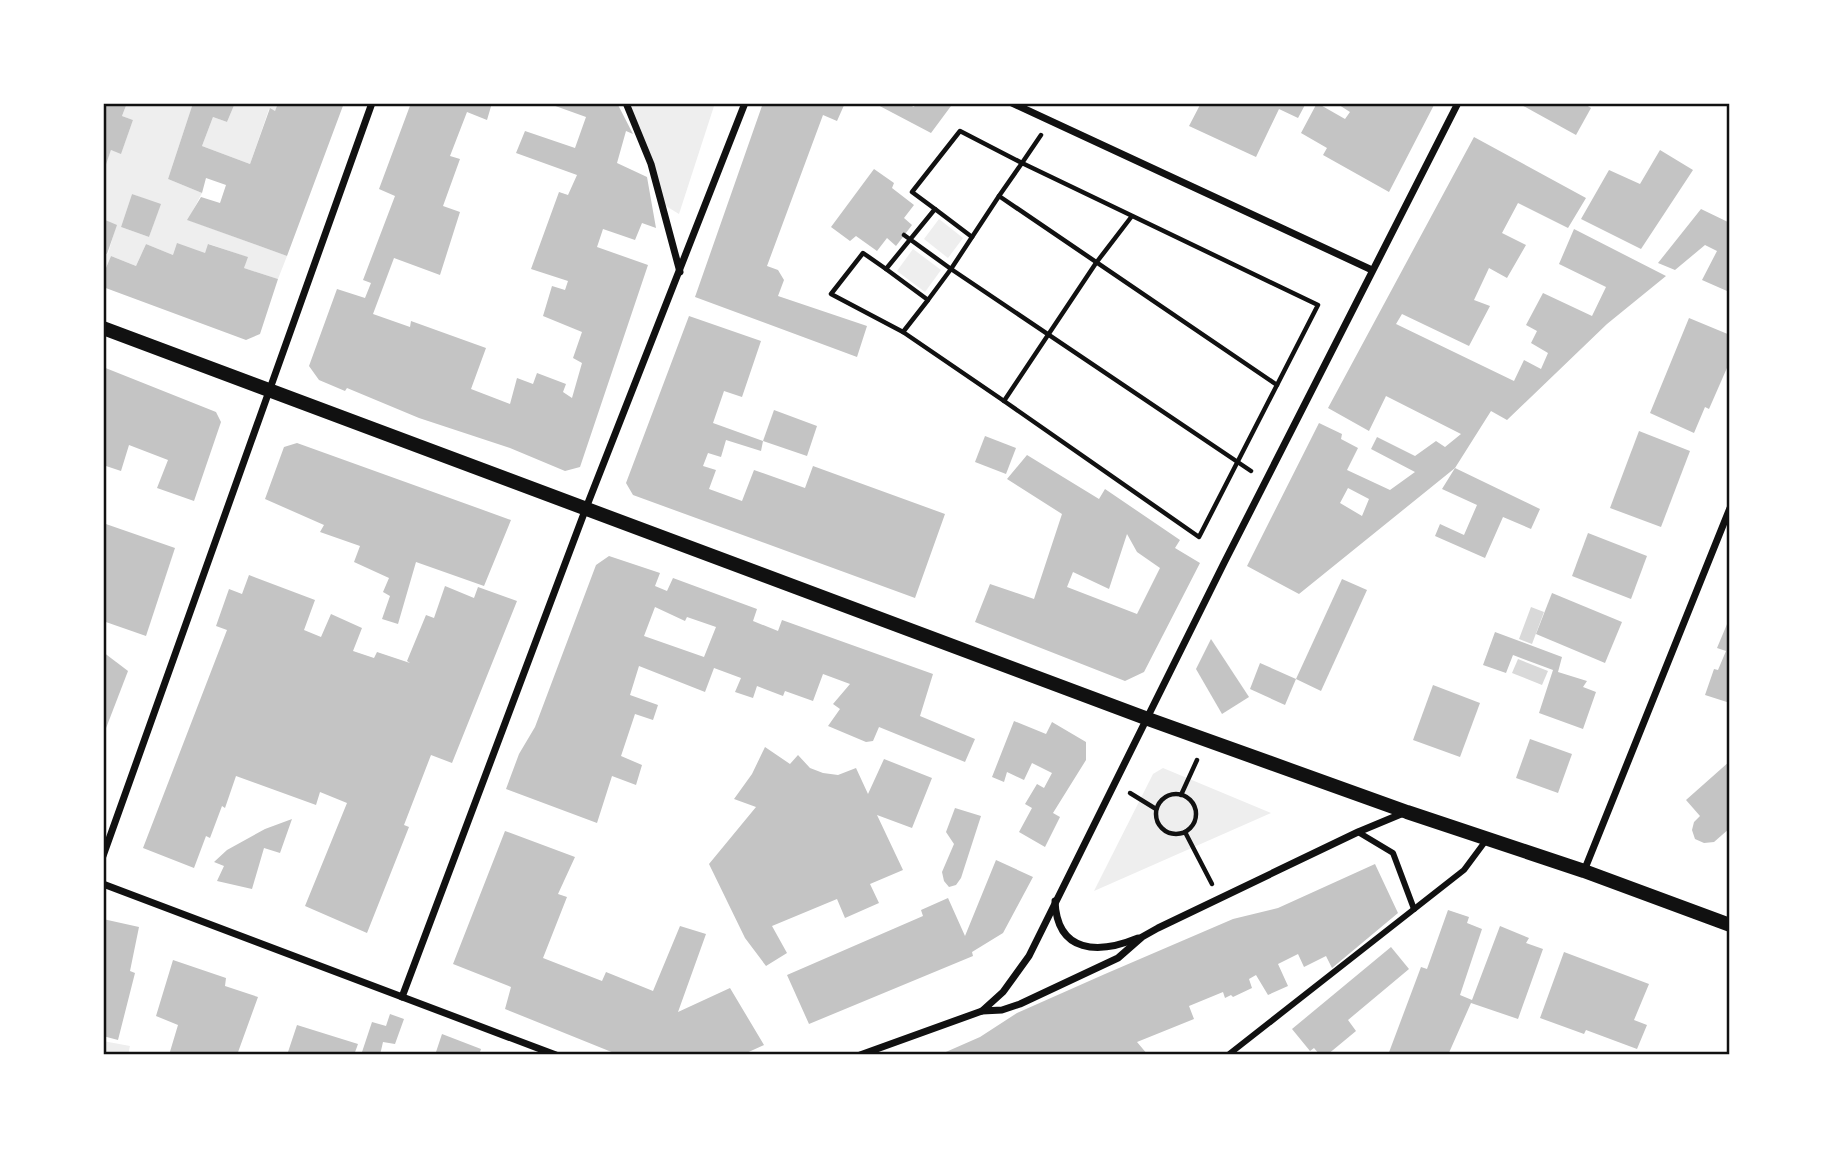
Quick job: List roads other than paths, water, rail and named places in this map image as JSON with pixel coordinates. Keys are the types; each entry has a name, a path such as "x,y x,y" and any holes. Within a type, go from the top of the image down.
{"main road":[{"path":"103,328 1148,719 1407,812 1584,871 1730,925"}],"street":[{"path":"103,856 372,103"},
{"path":"626,103 651,164 680,273"},
{"path":"401,997 586,508 745,103"},
{"path":"1012,103 1372,270"},
{"path":"982,1011 1017,974 1458,103"},
{"path":"1584,871 1730,508"},
{"path":"1055,900 1060,925 1076,943 1087,947 1110,948 1142,937 1358,832 1407,812"},
{"path":"1358,832 1393,853 1414,909"},
{"path":"1228,1055 1464,870 1487,839"},
{"path":"103,884 556,1055"},
{"path":"860,1055 982,1011 1002,1010 1044,993 1118,958 1142,937"}]}
